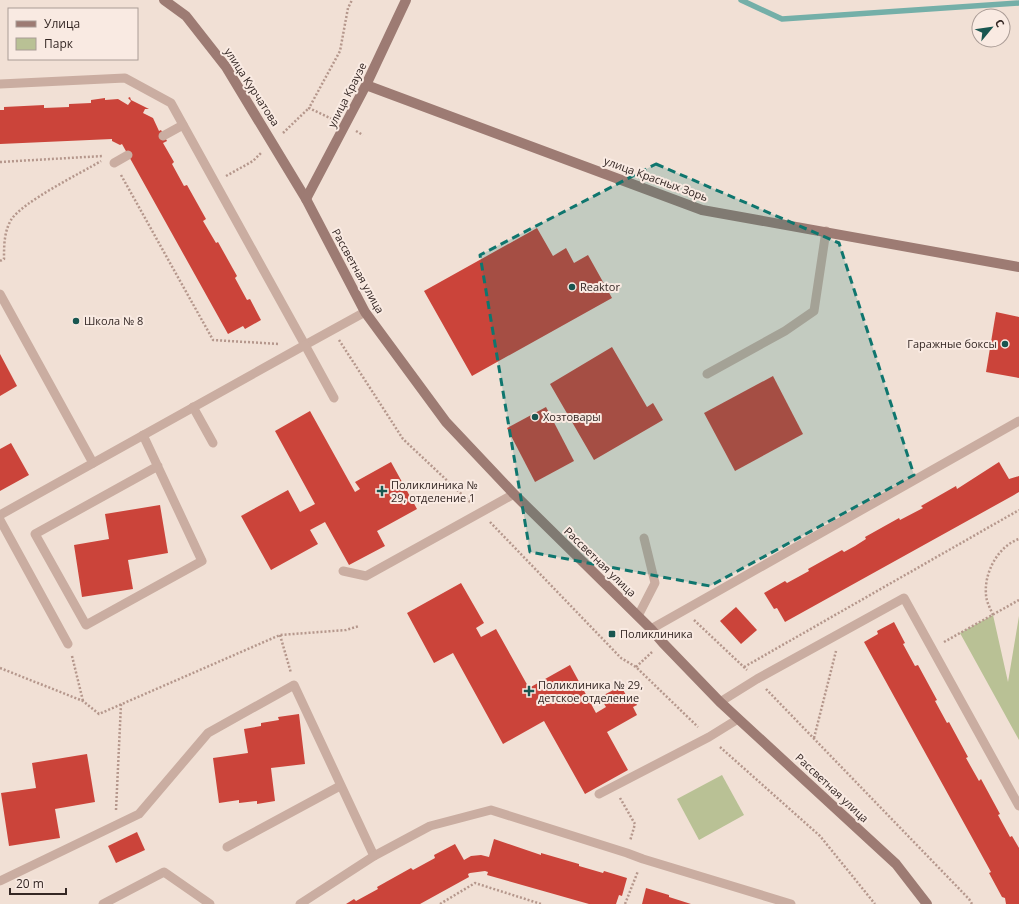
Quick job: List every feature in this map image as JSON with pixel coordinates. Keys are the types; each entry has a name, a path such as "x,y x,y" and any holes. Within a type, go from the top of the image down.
{"main road":[{"name":"улица Курчатова","path":"164,0 186,16 226,67 306,199"},
{"name":"улица Краузе","path":"306,199 346,125 406,0"},
{"name":"улица Красных Зорь","path":"366,85 702,210 826,231 1019,267"},
{"name":"Рассветная улица","path":"306,199 365,312 446,422 514,494 651,629 720,702 896,864 927,904"}],"lane":[{"path":"0,84 125,78 171,103 334,398"},
{"path":"163,136 183,125"},
{"path":"112,159 128,155"},
{"path":"706,374 785,331 814,311 826,231"},
{"path":"0,294 93,463"},
{"path":"0,515 365,312"},
{"path":"193,408 213,444"},
{"path":"651,629 1019,421"},
{"path":"143,435 158,466 202,561 86,625 35,534 158,466"},
{"path":"343,571 366,576 514,494"},
{"path":"0,520 68,644"},
{"path":"638,616 655,583 644,538"},
{"path":"720,702 757,679 904,598 1019,806"},
{"path":"0,881 139,814 208,733 294,685 374,856"},
{"path":"600,794 708,737 738,719"},
{"path":"227,847 340,786"},
{"path":"300,904 374,856 430,826 491,810 643,859 791,904"},
{"path":"103,904 164,872 210,904"}],"path":[{"path":"352,0 348,8 340,51 309,108 363,134"},
{"path":"0,162 112,159"},
{"path":"0,262 4,259 5,236 9,225 22,208 112,159"},
{"path":"112,159 212,340 305,346"},
{"path":"215,183 253,161"},
{"path":"333,330 403,439 480,512 621,658 636,667 708,737 820,836 875,904"},
{"path":"744,667 1019,510"},
{"path":"993,615 986,594 988,574 997,555 1014,541 1019,539"},
{"path":"932,648 1019,600"},
{"path":"684,610 757,679 964,893 972,904"},
{"path":"0,668 83,700 99,714 280,635 346,630 359,626"},
{"path":"814,738 841,633"},
{"path":"280,635 294,685"},
{"path":"68,644 83,700"},
{"path":"115,826 121,704"},
{"path":"614,786 634,824 627,853"},
{"path":"625,904 643,859"},
{"path":"440,904 476,883 541,904"}],"highlighted area":[{"path":"656,164 839,243 914,475 710,586 530,552 480,255"}],"green space":[{"path":"993,615 1008,682 1019,616 1019,740 960,633"},
{"path":"722,775 744,815 699,840 677,799"}],"building":[{"path":"130,97 131,100 149,109 145,109 143,113 153,118 159,131 161,130 167,141 163,143 174,162 172,164 184,186 187,185 206,219 203,221 216,243 218,242 237,276 235,278 247,300 250,299 261,320 245,329 243,326 228,334 122,144 120,145 112,141 112,139 0,144 0,110 4,110 4,107 44,105 44,108 69,107 69,104 91,103 91,100 105,98 105,100 118,99 128,105 131,101 128,98"},
{"path":"537,228 553,256 566,248 574,263 588,255 612,298 472,376 424,291"},
{"name":"Гаражные боксы","path":"996,312 1019,317 1019,378 986,372"},
{"path":"612,347 647,407 653,403 663,420 594,460 550,384"},
{"path":"0,354 17,386 0,396"},
{"path":"773,376 803,434 735,471 704,413"},
{"path":"546,407 574,461 535,482 507,428"},
{"name":"Поликлиника № 29, отделение 1","path":"310,411 355,492 360,489 355,482 391,462 417,509 377,531 385,546 349,565 325,522 310,530 318,544 271,570 241,516 288,490 300,512 315,504 275,431"},
{"path":"11,443 29,475 0,491 0,449"},
{"path":"999,462 1009,479 1019,476 1019,492 1014,495 785,622 777,608 774,609 764,593 785,581 787,583 809,571 808,569 842,550 844,552 855,546 866,539 865,537 899,518 900,520 923,508 921,506 956,486 957,489"},
{"path":"160,505 168,553 128,560 133,589 82,597 74,545 109,539 105,514"},
{"name":"Поликлиника № 29, детское отделение","path":"461,583 484,623 476,628 481,637 496,629 529,688 570,665 596,713 606,707 600,697 621,686 627,697 631,695 637,705 633,707 637,715 607,732 628,770 585,794 544,721 503,744 453,653 434,663 407,613"},
{"path":"736,607 757,630 741,644 720,621"},
{"path":"894,622 905,643 903,644 915,666 918,665 937,700 935,701 947,723 949,722 968,757 966,758 979,781 981,779 1000,814 998,815 1010,837 1012,836 1019,848 1019,904 1006,904 1005,898 1002,897 989,873 991,872 864,642 878,634 877,631"},
{"path":"299,714 305,764 271,768 275,801 257,804 257,801 239,803 239,800 219,803 213,758 248,753 244,729 261,726 261,723 279,720 278,717"},
{"path":"87,754 95,802 55,809 60,838 9,846 1,793 36,788 32,763"},
{"path":"137,832 145,850 116,863 108,846"},
{"path":"494,839 541,855 541,853 603,873 604,871 627,878 622,896 619,895 616,904 589,904 487,875 488,872 485,871 468,874 469,877 420,904 346,904 354,899 356,901 378,889 377,887 411,868 413,870 435,858 434,855 455,844 464,860 471,856 481,855 489,857"},
{"path":"646,888 669,895 669,897 691,904 642,904"}],"waterway":[{"path":"741,0 782,19 1019,3"}],"place":[{"name":"Reaktor","path":"572,287"},
{"name":"Школа № 8","path":"76,321"},
{"name":"Гаражные боксы","path":"1005,344"},
{"name":"Хозтовары","path":"535,417"},
{"name":"Поликлиника № 29, отделение 1","path":"382,491"},
{"name":"Поликлиника","path":"612,634"},
{"name":"Поликлиника № 29, детское отделение","path":"529,691"}]}
